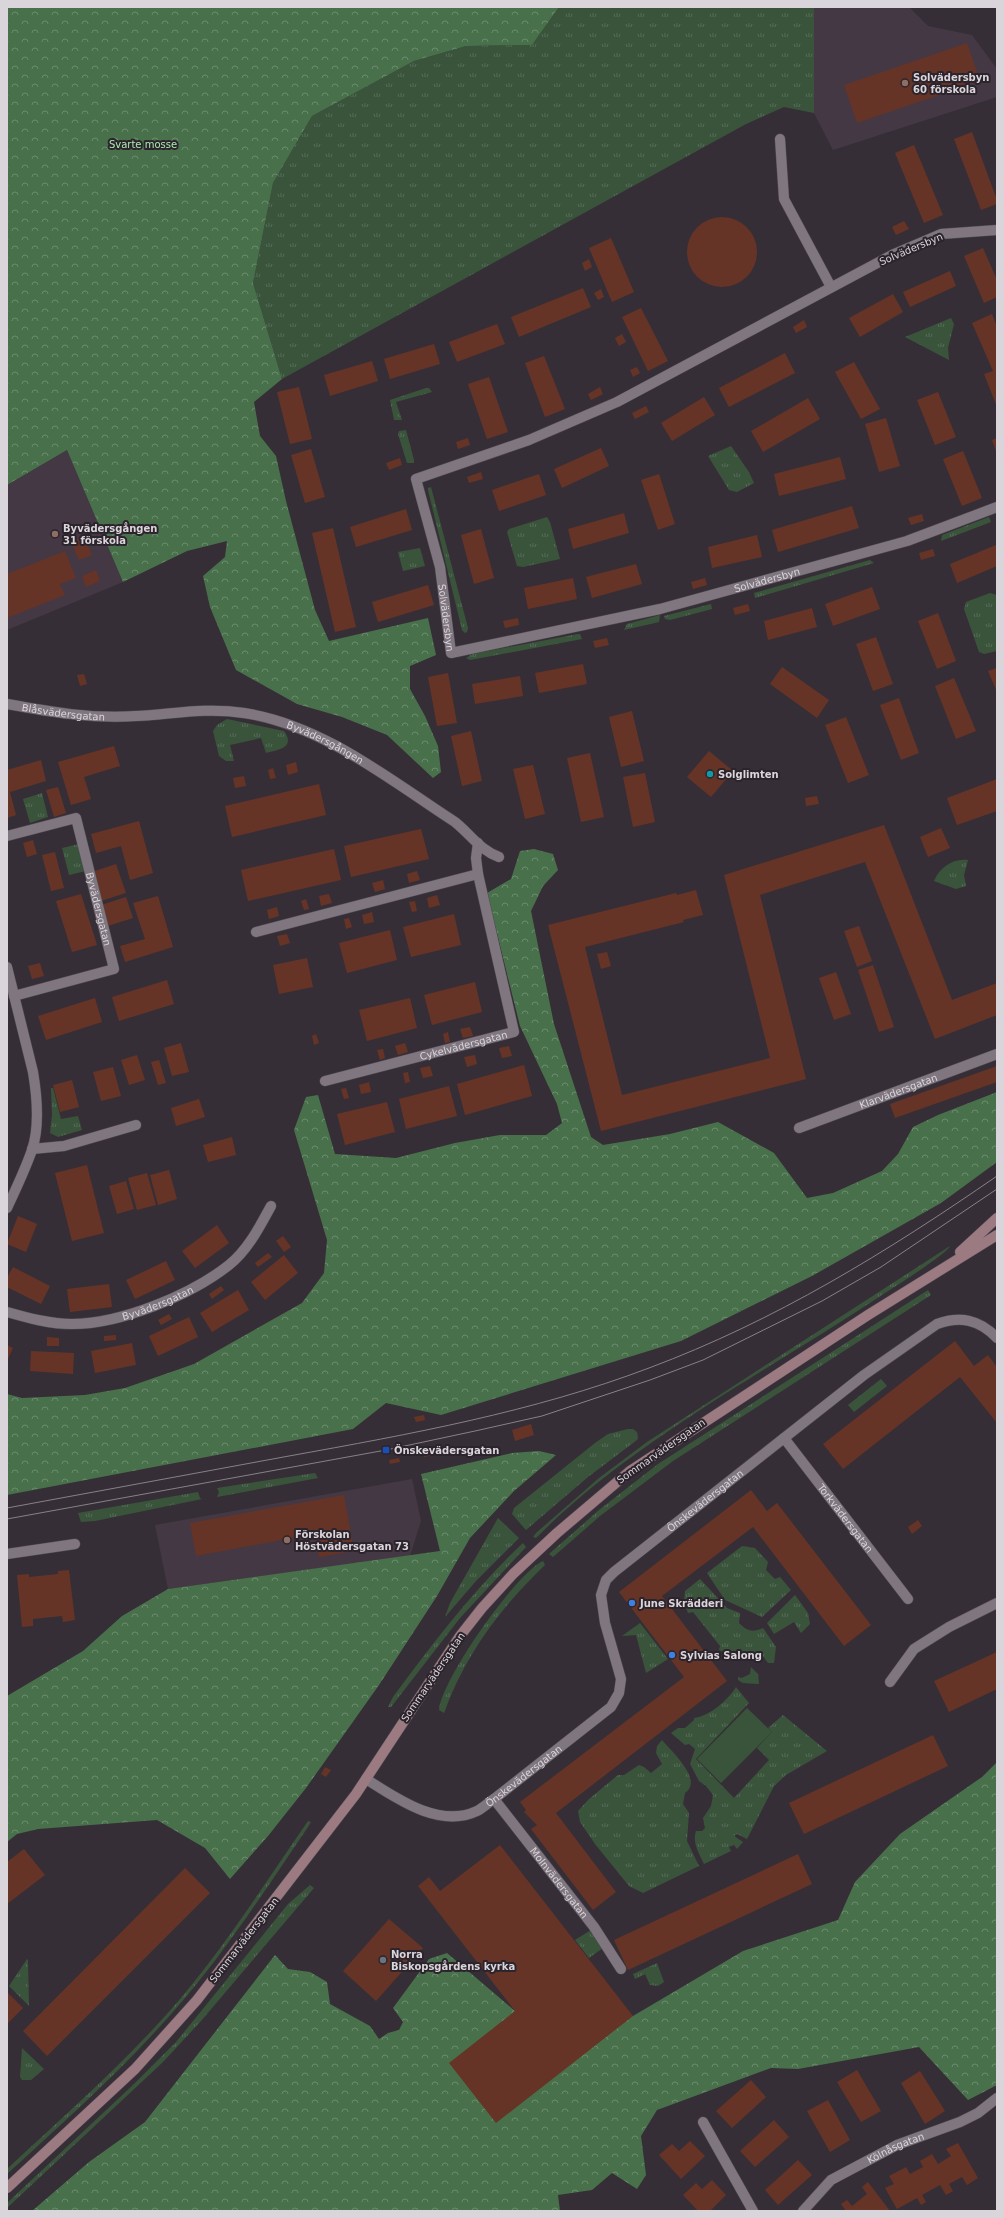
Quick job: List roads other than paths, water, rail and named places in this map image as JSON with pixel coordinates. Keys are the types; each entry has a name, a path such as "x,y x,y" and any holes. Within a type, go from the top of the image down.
{"street":[{"path":"780,139 784,199 831,287"},
{"name":"Solvädersbyn","path":"997,230 941,234 894,254 685,368 617,402 529,440 416,478 440,567 451,653 660,609 907,541 997,507"},
{"name":"Blåsvädersgatan","path":"7,704 69,716 121,717"},
{"name":"Byvädersgången","path":"121,717 182,711 225,711 261,717 296,727 360,760 455,822 486,853 499,858"},
{"name":"Byvädersgatan","path":"7,836 76,818 114,969 14,996"},
{"name":"Cykelvädersgatan","path":"325,1081 514,1032 478,874 476,858 478,844"},
{"path":"256,932 478,874"},
{"path":"7,967 25,1038 36,1090 36,1120 32,1149 7,1208"},
{"name":"Klarvädersgatan","path":"799,1128 997,1054"},
{"path":"32,1149 64,1146 136,1126"},
{"name":"Byvädersgatan","path":"7,1312 43,1321 73,1324 130,1316 165,1302 196,1286 230,1265 254,1236 271,1206"},
{"name":"Sommarvädersgatan","path":"949,1263 997,1218"},
{"name":"Sommarvädersgatan","path":"7,2188 135,2069 165,2037 235,1952 366,1779 451,1649 482,1608 513,1574 595,1499 630,1471 949,1263 997,1235"},
{"name":"Önskevädersgatan","path":"366,1779 413,1807 447,1816 476,1811 612,1707 619,1693 620,1679 601,1606 602,1587 606,1580 614,1572 864,1375 937,1324 950,1320 966,1319 979,1323 997,1338"},
{"name":"Torkvädersgatan","path":"784,1438 908,1599"},
{"path":"7,1554 75,1544"},
{"path":"890,1682 914,1649 949,1627 997,1603"},
{"name":"Molnvädersgatan","path":"494,1798 594,1927 621,1969"},
{"name":"Kölnåsgatan","path":"803,2211 831,2180 897,2145 960,2122 978,2113 997,2098"},
{"path":"703,2122 753,2211"}],"tram line":[{"path":"7,1508 426,1430 516,1409 605,1384 696,1349 785,1307 872,1258 997,1176"},
{"path":"7,1519 386,1450 542,1416 650,1380 703,1360 822,1301 881,1267 997,1189"}],"place":[{"name":"Solvädersbyn 60 förskola","path":"905,83"},
{"name":"Byvädersgången 31 förskola","path":"55,534"},
{"name":"Solglimten","path":"710,774"},
{"name":"Önskevädersgatan","path":"386,1450"},
{"name":"Förskolan Höstvädersgatan 73","path":"287,1540"},
{"name":"June Skrädderi","path":"632,1603"},
{"name":"Sylvias Salong","path":"672,1655"},
{"name":"Norra Biskopsgårdens kyrka","path":"383,1960"}],"park label":[{"name":"Svarte mosse","path":"143,144"}]}
